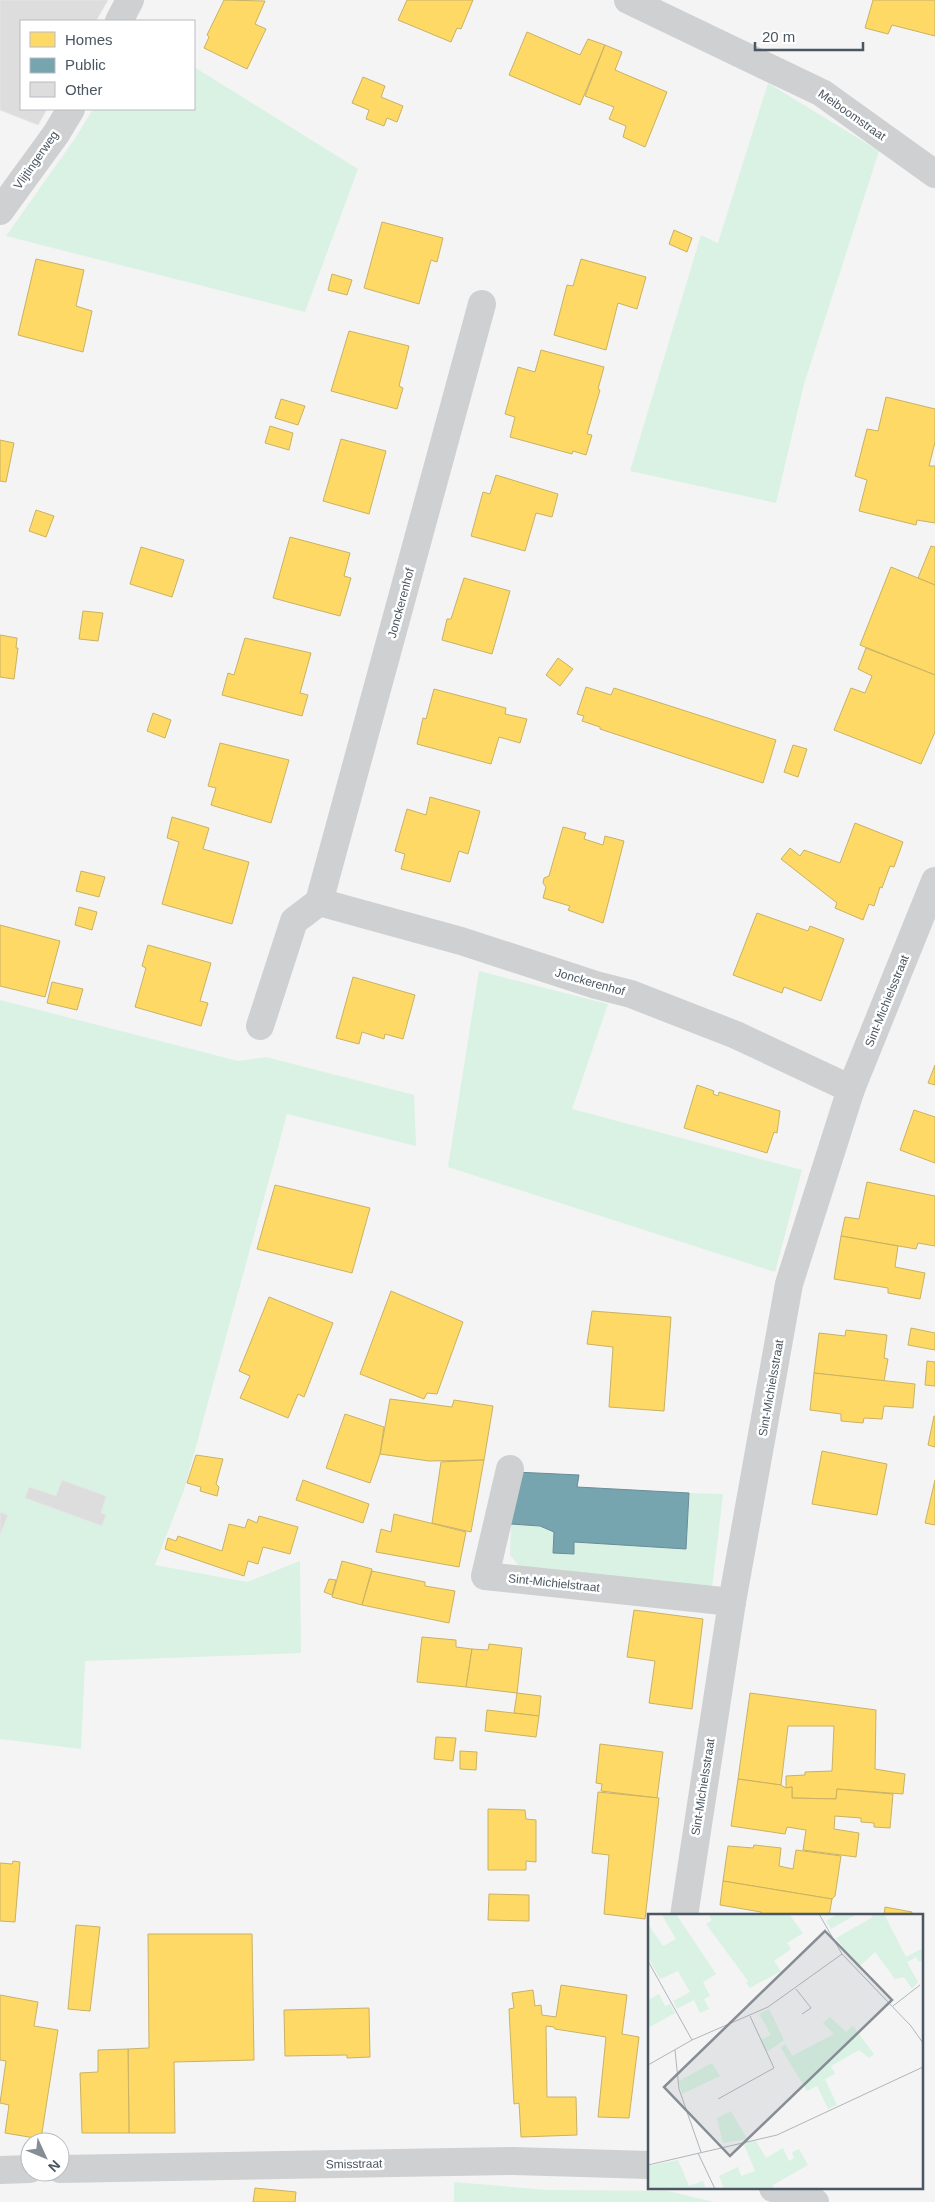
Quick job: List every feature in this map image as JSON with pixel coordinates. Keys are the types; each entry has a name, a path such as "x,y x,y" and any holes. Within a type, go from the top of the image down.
{"street":[{"path":"120,20 130,0"},
{"name":"Meiboomstraat","path":"628,0 822,93 935,174"},
{"name":"Vlijtingerweg","path":"0,211 56,134 70,110"},
{"name":"Jonckerenhof","path":"482,304 319,902 461,941 596,985 631,994 736,1035 851,1088"},
{"name":"Sint-Michielsstraat","path":"684,1914 732,1602 789,1284 851,1088 935,881"},
{"path":"260,1026 294,921 319,902"},
{"name":"Sint-Michielstraat","path":"510,1469 485,1576 732,1602"},
{"name":"Smisstraat","path":"70,2169 513,2161 648,2165"},
{"path":"0,2170 20,2169"},
{"path":"779,2190 815,2202"}],"green space":[{"path":"195,68 358,169 305,312 6,236 76,137 92,110 195,110"},
{"path":"768,83 879,151 804,384 776,503 630,471 701,235 718,243"},
{"path":"479,971 608,1004 572,1109 802,1170 775,1272 448,1167"},
{"path":"0,1000 238,1061 266,1057 414,1095 416,1146 287,1114 184,1490 155,1565 247,1582 300,1561 301,1653 85,1661 81,1749 0,1739"},
{"path":"689,1493 723,1494 712,1588 524,1572 510,1555 511,1524 540,1526 554,1532 553,1553 573,1554 574,1542 686,1549"},
{"path":"454,2182 547,2190 668,2191 714,2202 454,2202"}],"building: Homes":[{"path":"224,0 265,1 255,24 266,29 247,69 204,48 209,37 207,35"},
{"path":"407,0 473,0 461,29 457,28 451,42 398,20"},
{"path":"873,0 935,0 935,36 892,25 888,34 865,28"},
{"path":"527,32 580,55 588,39 605,45 580,105 509,75"},
{"path":"605,45 622,52 615,70 667,92 645,147 623,137 626,126 609,119 614,107 585,96"},
{"path":"363,77 385,86 381,97 403,106 397,122 387,118 384,126 366,119 369,110 352,103"},
{"path":"382,222 443,238 437,262 431,260 419,304 364,288"},
{"path":"674,230 692,238 687,252 669,244"},
{"path":"36,259 84,270 76,306 92,311 83,352 18,335"},
{"path":"581,259 646,277 637,309 618,303 606,350 554,335 567,285 573,286"},
{"path":"332,274 352,280 347,295 328,290"},
{"path":"349,331 409,346 399,386 403,388 397,409 331,391"},
{"path":"541,350 604,367 598,389 600,390 587,434 592,435 586,455 573,451 572,454 510,437 515,417 505,414 518,367 535,372"},
{"path":"886,397 935,409 935,442 929,466 935,466 935,523 917,520 916,525 859,511 867,480 855,476 867,429 878,431"},
{"path":"281,399 305,406 298,425 275,418"},
{"path":"270,426 293,433 289,450 265,443"},
{"path":"341,439 386,451 369,514 323,501"},
{"path":"0,440 14,443 6,482 0,481"},
{"path":"496,475 558,494 552,517 536,513 525,551 471,536 483,492 490,494"},
{"path":"36,510 54,516 46,537 29,531"},
{"path":"290,537 350,553 344,576 351,578 340,616 273,598"},
{"path":"931,546 935,547 935,585 918,578"},
{"path":"141,547 184,560 172,597 130,584"},
{"path":"891,567 935,585 935,675 860,645"},
{"path":"464,578 510,591 492,654 442,640 447,619 451,619"},
{"path":"83,611 103,613 98,641 79,639"},
{"path":"0,635 17,638 16,648 18,648 14,679 0,677"},
{"path":"245,638 311,653 300,693 308,695 302,716 222,695 228,673 234,675"},
{"path":"866,648 935,675 935,732 921,764 834,730 851,688 865,693 872,676 858,669"},
{"path":"558,658 573,669 560,686 546,675"},
{"path":"586,687 611,695 614,688 776,740 763,783 600,729 600,727 582,721 584,716 577,714"},
{"path":"434,689 506,708 505,714 527,719 520,743 499,737 491,764 417,744 423,718 426,719"},
{"path":"153,713 171,720 165,738 147,731"},
{"path":"220,743 289,760 271,823 211,805 216,788 208,786"},
{"path":"793,745 807,749 798,777 784,772"},
{"path":"430,797 480,811 468,854 459,851 450,882 401,869 405,854 395,851 407,809 426,815"},
{"path":"172,817 209,828 203,849 249,862 232,924 162,904 179,842 167,838"},
{"path":"855,823 903,842 894,867 890,866 882,888 880,887 874,906 869,904 863,920 835,908 837,903 781,859 790,848 800,856 804,850 840,863"},
{"path":"563,827 586,833 584,839 603,845 605,836 624,841 603,923 568,910 570,906 543,898 546,887 543,883 544,878 549,876"},
{"path":"81,871 105,877 99,897 76,891"},
{"path":"79,907 97,912 92,930 75,925"},
{"path":"757,913 808,931 810,926 844,939 821,1001 784,987 782,993 733,975"},
{"path":"0,925 60,941 45,997 0,986"},
{"path":"148,945 211,963 200,1001 208,1003 201,1026 135,1007 146,968 142,966"},
{"path":"353,977 415,995 403,1039 385,1034 384,1039 362,1032 359,1044 336,1038"},
{"path":"52,982 83,989 77,1010 47,1003"},
{"path":"935,1065 935,1085 928,1083"},
{"path":"697,1085 714,1091 713,1094 718,1096 719,1092 780,1111 777,1133 774,1132 767,1153 684,1128"},
{"path":"914,1110 935,1117 935,1163 900,1150"},
{"path":"867,1182 935,1196 935,1246 918,1243 916,1249 841,1236 845,1217 859,1219"},
{"path":"275,1185 370,1208 352,1273 257,1249"},
{"path":"841,1236 898,1246 895,1267 925,1273 920,1299 888,1293 888,1288 834,1279"},
{"path":"391,1291 463,1322 437,1394 427,1393 424,1399 360,1374"},
{"path":"269,1297 333,1323 304,1397 298,1394 288,1418 240,1398 250,1376 239,1371"},
{"path":"592,1311 671,1317 664,1411 609,1407 613,1347 587,1344"},
{"path":"911,1328 935,1333 935,1350 908,1345"},
{"path":"846,1330 887,1335 884,1358 888,1359 884,1381 814,1373 819,1333 845,1336"},
{"path":"927,1361 935,1362 935,1386 925,1385"},
{"path":"814,1373 915,1384 913,1408 884,1406 882,1419 864,1418 863,1423 841,1421 841,1414 810,1410"},
{"path":"390,1399 452,1407 454,1400 493,1406 484,1460 429,1461 380,1454"},
{"path":"345,1414 384,1427 380,1454 370,1483 326,1468"},
{"path":"935,1416 935,1447 928,1445"},
{"path":"822,1451 887,1464 877,1515 812,1504"},
{"path":"196,1455 223,1459 216,1484 219,1487 217,1496 200,1491 201,1487 187,1483"},
{"path":"484,1460 471,1532 432,1523 441,1462"},
{"path":"303,1480 369,1504 363,1523 296,1500"},
{"path":"935,1480 935,1525 925,1523"},
{"path":"394,1514 466,1532 459,1567 376,1552 381,1529 391,1532"},
{"path":"259,1516 298,1527 290,1554 263,1547 258,1564 248,1561 244,1576 165,1549 168,1538 176,1541 178,1536 222,1551 229,1524 245,1528 248,1519 257,1523"},
{"path":"342,1561 372,1569 362,1605 332,1597"},
{"path":"372,1571 425,1582 425,1586 455,1591 449,1623 362,1605"},
{"path":"329,1579 336,1580 332,1595 324,1592"},
{"path":"634,1610 703,1619 692,1709 649,1703 655,1661 627,1657"},
{"path":"422,1637 456,1640 456,1647 472,1649 466,1687 417,1682"},
{"path":"489,1644 522,1648 517,1693 466,1687 472,1649 488,1650"},
{"path":"517,1693 541,1696 539,1716 514,1713"},
{"path":"750,1693 876,1710 875,1769 905,1774 903,1794 837,1789 836,1799 792,1798 792,1787 786,1788 786,1776 805,1775 805,1772 832,1771 834,1726 788,1726 781,1785 738,1779"},
{"path":"487,1710 539,1716 536,1737 485,1731"},
{"path":"436,1737 456,1738 453,1761 434,1759"},
{"path":"600,1744 663,1752 657,1798 601,1791 602,1784 596,1783"},
{"path":"460,1751 477,1752 476,1770 460,1769"},
{"path":"738,1779 781,1785 786,1788 792,1787 792,1798 836,1799 837,1789 893,1794 890,1828 874,1827 874,1823 861,1822 861,1818 835,1816 834,1829 859,1833 856,1857 803,1850 806,1830 787,1827 785,1834 731,1826"},
{"path":"598,1792 659,1798 645,1919 604,1914 609,1855 592,1853"},
{"path":"488,1809 525,1810 526,1819 536,1820 536,1862 526,1861 526,1870 488,1870"},
{"path":"754,1845 781,1848 779,1866 793,1869 796,1850 841,1856 835,1896 832,1899 723,1881 728,1846 753,1848"},
{"path":"13,1861 20,1862 15,1922 0,1921 0,1863 12,1864"},
{"path":"723,1881 832,1899 829,1914 760,1914 761,1912 720,1905"},
{"path":"489,1894 529,1895 529,1921 488,1920"},
{"path":"885,1907 912,1912 912,1914 884,1914"},
{"path":"76,1925 100,1927 90,2011 68,2009"},
{"path":"148,1934 252,1934 254,2060 174,2062 175,2133 129,2133 128,2049 149,2048"},
{"path":"561,1985 627,1995 622,2034 639,2037 629,2118 598,2117 606,2037 546,2026 547,2097 576,2097 577,2135 521,2137 519,2103 514,2104 509,2009 514,2008 512,1993 533,1990 535,2006 541,2005 542,2015 556,2017"},
{"path":"0,1995 38,2002 34,2026 58,2030 42,2132 20,2132 20,2136 5,2133 9,2105 0,2103 6,2061 0,2060"},
{"path":"369,2008 370,2057 347,2058 347,2055 285,2056 284,2010"},
{"path":"128,2049 129,2133 82,2133 80,2073 98,2072 98,2050"},
{"path":"255,2188 296,2192 295,2202 253,2202"}],"building: Public":[{"path":"515,1472 579,1475 577,1487 689,1493 686,1549 574,1542 574,1554 553,1553 554,1532 540,1526 511,1524"}],"building: Other":[{"path":"0,0 108,0 97,20 20,20 20,110 46,110 38,125 0,110"},
{"path":"62,1480 106,1496 101,1513 106,1515 102,1526 25,1498 29,1487 56,1496"},
{"path":"0,1512 8,1515 0,1535"}]}
